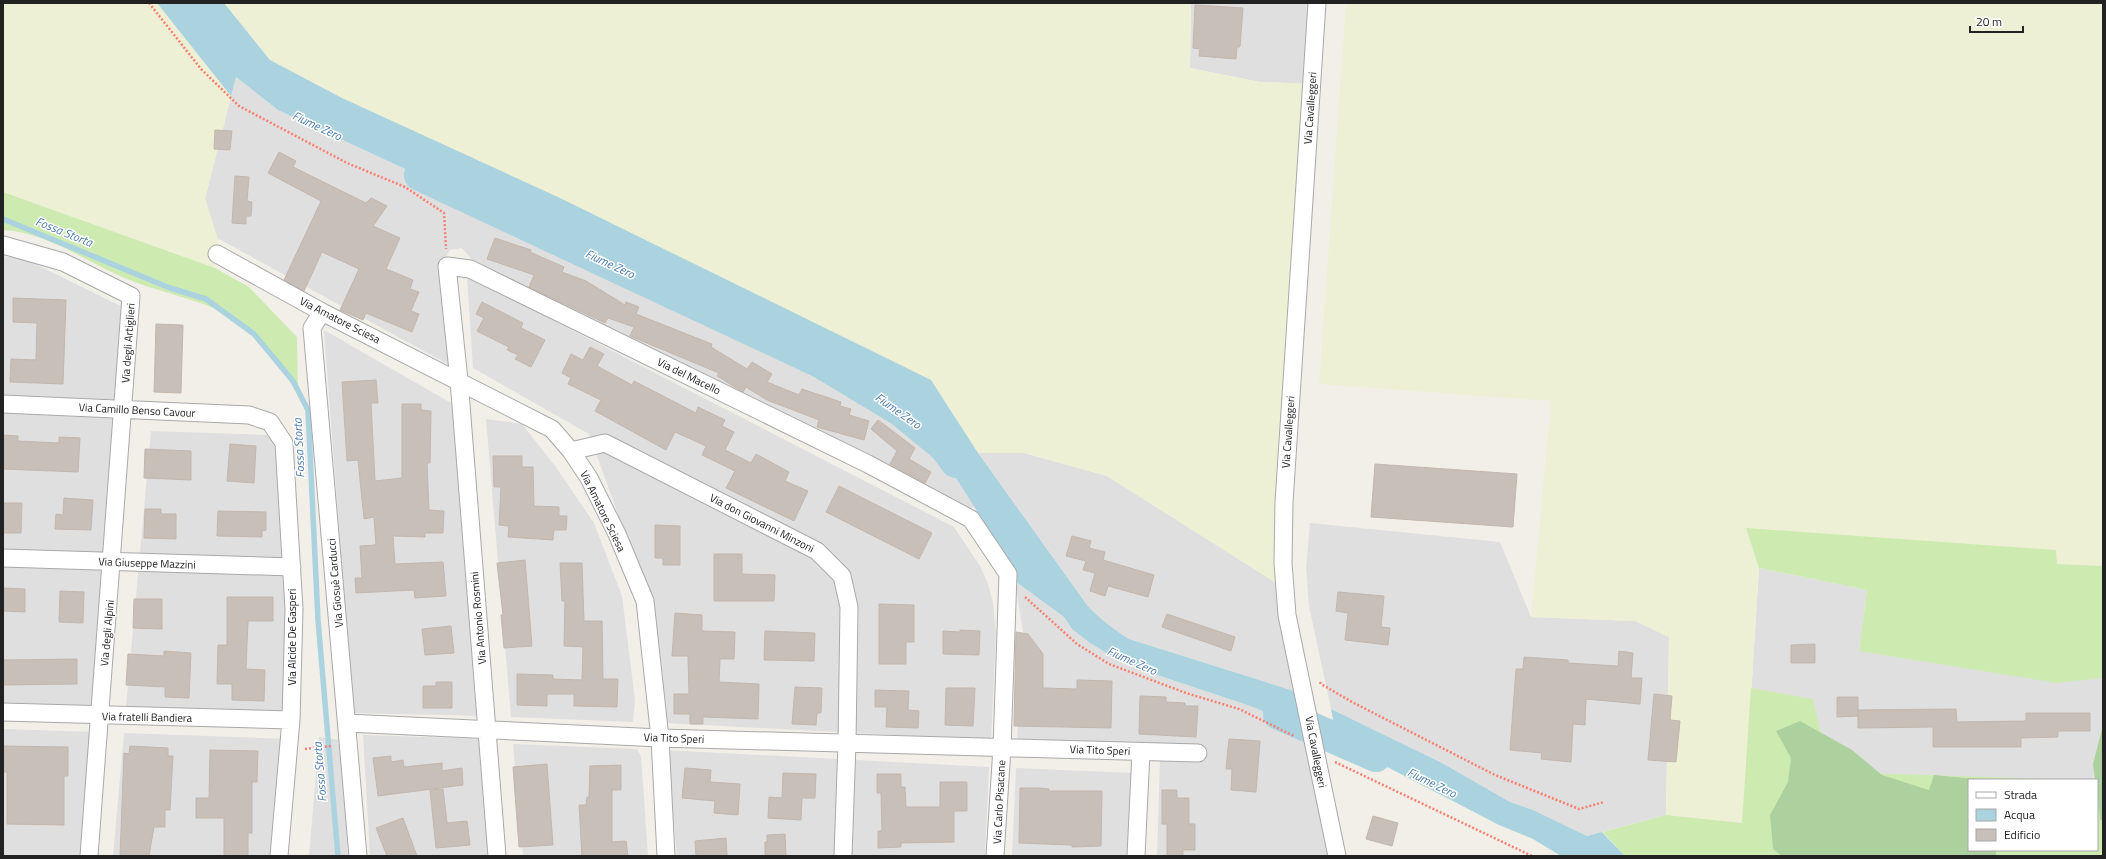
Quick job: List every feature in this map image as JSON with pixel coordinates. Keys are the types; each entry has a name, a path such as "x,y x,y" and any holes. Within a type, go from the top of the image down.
{"street":[{"name":"Via Cavalleggeri","path":"1317,3 1284,502 1283,563 1287,615 1337,856"},
{"name":"Via degli Artiglieri","path":"3,245 63,262 132,296 123,409"},
{"name":"Via Amatore Sciesa","path":"217,254 322,312 459,380 552,429 571,451 589,478 617,534 645,601 660,738 666,856"},
{"path":"447,266 459,380"},
{"name":"Via del Macello","path":"447,266 470,269 868,464 971,519 1008,574"},
{"name":"Via Giosuè Carducci","path":"322,312 312,328 358,856"},
{"name":"Via Antonio Rosmini","path":"459,380 497,856"},
{"name":"Via Camillo Benso Cavour","path":"3,404 248,415 270,422"},
{"name":"Via degli Alpini","path":"89,856 123,409"},
{"name":"Via Alcide De Gasperi","path":"270,422 284,442 294,609 291,720 279,856"},
{"name":"Via don Giovanni Minzoni","path":"571,451 605,443 817,551 842,576 849,607 848,743 843,856"},
{"name":"Via Giuseppe Mazzini","path":"3,558 292,567"},
{"path":"1002,748 1008,574"},
{"name":"Via fratelli Bandiera","path":"3,712 100,716 291,720"},
{"name":"Via Tito Speri","path":"347,723 660,738 1198,753"},
{"name":"Via Carlo Pisacane","path":"995,856 1002,748"},
{"path":"1136,856 1141,752"}],"path":[{"path":"149,3 201,69 239,106 347,163 405,187 444,213 447,266"},
{"path":"1008,574 1023,595 1038,610 1077,644 1108,664 1186,693 1238,709 1288,732 1532,856"},
{"path":"1319,677 1321,684 1352,702 1495,775 1579,809 1604,802"},
{"path":"311,749 336,746"}],"shaded area":[{"path":"1191,3 1320,3 1314,84 1260,82 1190,68"},
{"path":"236,77 278,110 418,175 578,244 913,410 974,506 967,512 474,262 462,248 450,250 444,259 455,368 219,239 218,240 205,199"},
{"path":"3,256 29,261 123,307 99,706 3,703"},
{"path":"467,276 954,527 980,566 988,584 993,603 996,633 991,740 664,723 660,666 631,544 627,539 589,434 473,368"},
{"path":"324,330 458,407 484,716 353,713"},
{"path":"486,419 522,424 555,466 594,523 622,596 635,700 633,722 511,717"},
{"path":"151,431 268,435 271,438 275,447 289,572 293,713 126,707"},
{"path":"978,453 1024,453 1107,476 1281,586 1297,692 1129,639 1112,629 1087,605"},
{"path":"1310,523 1500,542 1531,617 1635,621 1669,637 1666,815 1587,836 1533,810 1510,802 1442,763 1331,709 1309,606 1306,568"},
{"path":"2103,566 2103,847 2098,779 1968,779 1968,850 1755,856 1743,823 1759,568 1867,590 1859,651"},
{"path":"1015,581 1064,617 1072,629 1090,643 1113,657 1142,670 1253,707 1307,730 1335,856 1157,856 1160,759 1017,741 1023,632"},
{"path":"3,729 97,732 87,856 3,856"},
{"path":"124,733 292,739 282,856 113,856"},
{"path":"363,735 486,739 496,856 370,856"},
{"path":"319,737 341,740 348,856 309,856"},
{"path":"513,744 637,749 641,756 648,856 523,856"},
{"path":"666,750 989,767 985,856 677,856"},
{"path":"1016,768 1133,773 1130,856 1012,856"}],"green space":[{"path":"3,3 157,3 231,96 205,199 218,240 215,268 3,192"},
{"path":"224,3 1191,3 1190,68 1260,82 1314,84 1281,586 1107,476 1024,453 978,453 931,380 342,98 270,60"},
{"path":"1346,3 2103,3 2103,566 2057,564 2056,551 1746,529 1759,568 1743,823 1666,815 1669,637 1635,621 1531,617 1551,401 1319,384"},
{"path":"3,192 215,268 249,287 297,337 298,387 293,385 276,359 261,340 243,324 231,316 204,304 135,282 38,237 21,232 3,230"},
{"path":"1746,528 2056,550 2057,564 2103,566 2103,678 2057,683 1859,651 1867,590 1759,568"},
{"path":"1751,688 1813,699 1830,772 2052,779 1968,779 1968,851 2098,851 2097,779 2103,726 2103,856 1625,856 1603,832 1666,815 1742,823"},
{"path":"1800,721 1852,750 1882,775 1929,790 1934,775 1975,779 1968,779 1968,851 1996,851 1996,856 1782,856 1773,849 1770,815 1788,782 1791,758 1776,731"},
{"path":"2103,725 2103,821 2100,820 2098,779 2095,779 2093,764"}],"water":[{"path":"157,3 224,3 270,60 342,98 560,198 931,380 978,453 1087,605 1097,615 1112,628 1129,639 1297,692 1307,730 1253,707 1142,670 1113,657 1090,643 1072,629 1064,617 1015,581 1004,554 913,410 578,244 418,175 278,110 236,77 231,96"},
{"path":"1331,709 1442,763 1510,802 1533,810 1587,836 1602,832 1625,856 1561,856 1533,839 1499,825 1337,741"}],"building":[{"path":"1195,5 1243,8 1240,47 1237,47 1236,59 1199,56 1200,49 1193,48"},
{"path":"215,130 232,131 230,150 214,149"},
{"path":"279,152 296,161 293,167 366,203 371,198 387,206 373,226 400,238 386,269 413,280 410,289 419,292 411,311 419,314 412,332 366,313 363,320 340,310 359,269 322,252 304,291 284,280 321,201 268,173"},
{"path":"235,176 249,177 247,201 252,202 251,216 246,216 246,224 232,223"},
{"path":"495,238 531,250 530,252 564,267 562,272 586,281 625,305 626,302 639,307 636,314 712,344 711,347 747,369 752,362 772,374 767,382 799,395 802,389 841,402 840,406 851,409 849,415 869,421 864,440 817,427 819,420 767,400 746,387 743,392 717,376 719,373 630,336 634,327 608,318 605,323 529,287 534,275 487,259"},
{"path":"13,298 66,300 63,384 10,382 11,359 36,360 37,323 13,322"},
{"path":"482,302 523,323 521,328 545,340 531,367 515,359 518,355 507,350 509,347 477,331 484,318 476,314"},
{"path":"156,324 183,325 181,393 154,392"},
{"path":"590,347 604,354 597,366 632,385 634,381 696,413 698,407 725,420 722,426 734,432 725,450 751,463 756,454 789,472 785,481 808,491 794,521 726,488 735,471 702,455 706,446 675,432 666,450 595,411 601,400 568,384 571,378 562,373 571,354 583,360"},
{"path":"376,380 378,403 371,403 375,481 402,478 402,404 421,404 421,410 431,411 430,463 427,463 429,510 444,511 443,533 425,533 425,537 393,536 395,564 443,562 446,596 415,598 414,590 356,593 355,578 362,578 360,546 376,545 374,517 364,519 358,460 347,461 342,382"},
{"path":"878,420 915,448 909,459 931,472 925,483 890,464 897,451 871,429"},
{"path":"3,435 18,436 18,441 59,443 59,437 80,438 78,472 3,469"},
{"path":"230,444 256,446 254,483 227,481"},
{"path":"145,449 191,451 191,480 144,478"},
{"path":"493,456 522,456 522,467 533,467 534,506 559,507 559,516 567,516 566,530 554,530 553,540 508,537 509,526 499,525 501,487 494,487"},
{"path":"1375,464 1517,474 1513,527 1371,517"},
{"path":"839,486 932,533 919,559 826,512"},
{"path":"64,498 93,500 91,530 55,529 56,514 63,515"},
{"path":"3,503 22,503 21,533 3,533"},
{"path":"145,509 161,509 161,514 176,514 176,539 144,538"},
{"path":"218,511 266,512 266,530 262,531 262,537 217,536"},
{"path":"655,525 680,526 680,565 663,565 663,558 655,558"},
{"path":"1072,536 1091,541 1089,548 1105,552 1103,560 1154,575 1148,597 1108,586 1105,596 1090,591 1095,573 1083,570 1086,561 1066,556"},
{"path":"714,554 742,554 742,574 775,575 774,601 714,601"},
{"path":"525,560 532,646 504,648 501,615 503,615 497,563"},
{"path":"560,563 582,563 584,621 602,621 603,679 618,679 617,707 574,706 574,694 547,694 547,706 517,705 517,674 553,675 553,679 582,680 583,647 564,646 565,601 562,601"},
{"path":"3,588 25,589 25,612 3,611"},
{"path":"60,591 84,592 83,623 59,622"},
{"path":"1338,592 1384,596 1381,627 1390,628 1388,645 1345,640 1348,613 1336,611"},
{"path":"227,597 273,597 273,621 248,621 246,669 265,670 264,701 232,700 232,684 217,684 218,645 227,645"},
{"path":"134,599 162,599 162,629 133,628"},
{"path":"879,604 914,605 914,642 906,642 906,664 879,664"},
{"path":"675,613 702,615 702,631 735,632 734,659 720,659 719,682 759,684 758,719 703,717 703,724 690,724 690,714 674,714 674,694 689,694 688,656 672,656"},
{"path":"1167,614 1235,637 1231,651 1162,627"},
{"path":"451,626 454,653 425,655 422,629"},
{"path":"960,630 980,631 979,655 943,654 943,631 960,632"},
{"path":"765,631 815,633 814,661 764,660"},
{"path":"1016,632 1028,634 1043,654 1043,688 1077,689 1077,680 1112,681 1111,728 1014,726"},
{"path":"1815,644 1815,663 1791,663 1791,645"},
{"path":"164,651 191,653 189,698 165,697 165,687 126,685 128,654 164,656"},
{"path":"1619,651 1633,653 1631,678 1642,678 1640,704 1586,699 1585,725 1573,724 1571,762 1541,759 1542,753 1510,750 1516,669 1523,669 1524,657 1568,660 1568,663 1618,666"},
{"path":"77,659 77,684 3,685 3,660"},
{"path":"436,682 452,682 452,708 423,708 423,686 436,686"},
{"path":"795,687 822,688 821,713 817,713 816,725 792,724"},
{"path":"946,688 975,688 973,726 945,725"},
{"path":"875,690 909,691 908,710 919,711 918,728 886,727 887,707 875,707"},
{"path":"1654,694 1672,696 1670,720 1680,721 1676,762 1648,760"},
{"path":"1140,696 1166,697 1166,702 1185,703 1185,706 1198,706 1196,737 1139,734"},
{"path":"1837,697 1858,697 1858,716 1837,717"},
{"path":"1956,709 1957,722 2026,721 2026,713 2090,713 2090,731 2058,731 2058,737 2021,738 2021,747 1933,747 1933,727 1858,728 1858,710"},
{"path":"1229,739 1260,741 1256,792 1231,790 1232,769 1226,769"},
{"path":"3,746 68,747 68,776 64,776 64,825 7,824 7,772 3,772"},
{"path":"130,746 168,748 168,756 173,756 170,810 165,810 165,827 154,827 149,856 120,856 124,753 129,754"},
{"path":"210,750 258,751 257,782 252,782 252,833 248,833 248,856 224,856 224,818 196,818 196,798 209,798"},
{"path":"391,756 391,762 403,760 404,767 442,763 442,771 462,768 463,785 378,796 373,758"},
{"path":"547,764 553,845 519,847 513,767"},
{"path":"621,765 621,790 612,790 612,842 626,841 628,856 582,856 579,805 586,805 587,797 589,797 590,766"},
{"path":"685,768 711,770 710,782 740,784 738,815 714,813 715,801 682,798"},
{"path":"783,773 816,774 815,798 802,798 801,820 768,818 769,797 782,798"},
{"path":"877,774 901,774 901,787 905,787 906,807 940,807 940,782 967,782 967,811 954,811 954,842 901,843 901,847 878,848 878,831 882,831 881,793 877,793"},
{"path":"1020,788 1049,789 1049,791 1102,791 1101,846 1072,847 1072,845 1019,843"},
{"path":"443,789 447,823 467,821 470,845 436,848 430,790"},
{"path":"1162,790 1177,790 1177,798 1189,798 1189,824 1195,824 1195,850 1183,850 1183,856 1167,856 1167,824 1162,824"},
{"path":"1373,816 1398,823 1392,846 1366,839"},
{"path":"403,818 417,856 387,856 376,828"},
{"path":"785,834 786,856 765,856 765,842 767,842 767,835"},
{"path":"726,838 727,856 696,856 695,841"}],"waterway":[{"name":"Fiume Zero","path":"420,175 822,363 900,410 945,447 956,462"},
{"name":"Fossa Storta","path":"3,219 170,288 206,299 254,334 293,381 308,410 318,620 338,856"},
{"name":"Fiume Zero","path":"1279,714 1376,756"}]}
